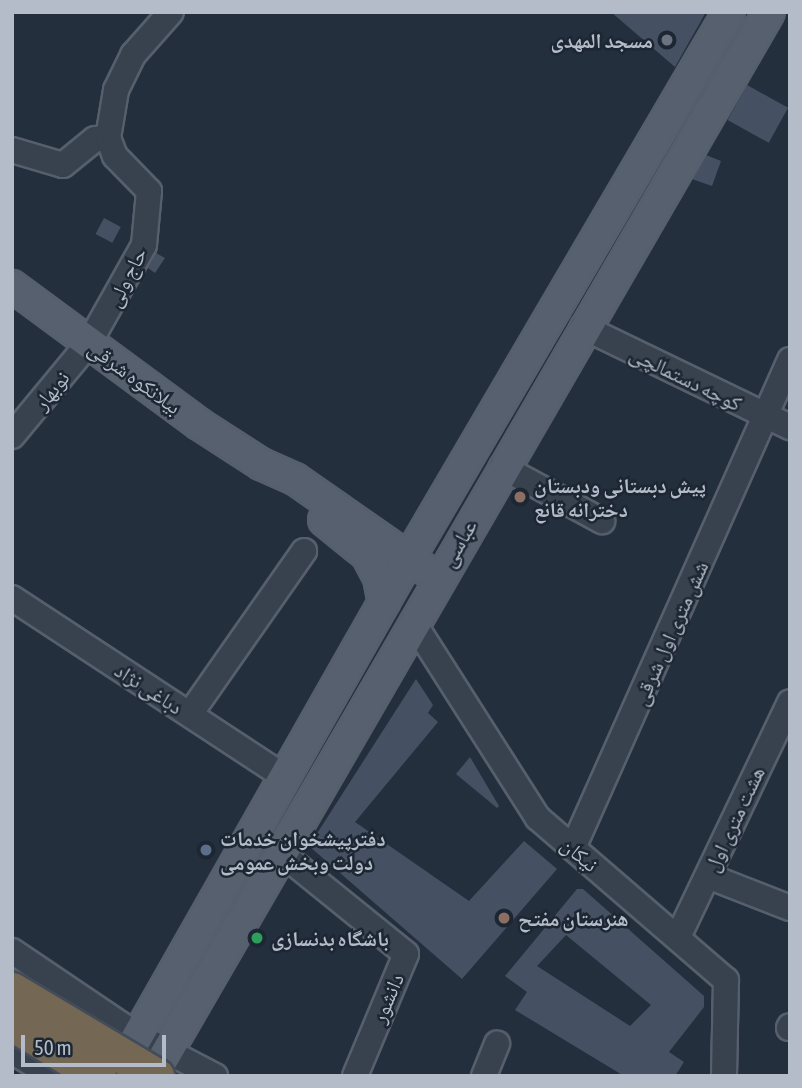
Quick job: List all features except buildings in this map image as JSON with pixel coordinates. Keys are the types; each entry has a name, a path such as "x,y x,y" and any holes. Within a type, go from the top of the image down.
{"highway":[{"path":"12,990 158,1068"},
{"path":"12,1023 98,1076"}],"main road":[{"name":"عباسى","path":"115,1076 409,558 729,12"},
{"name":"عباسى","path":"158,1068 437,579 769,12"},
{"name":"بیلانکوه شرقی","path":"12,286 261,464 295,479 437,579"},
{"name":"بیلانکوه شرقی","path":"261,464 289,494 367,555 379,578 384,603"}],"street":[{"path":"12,150 63,165 95,139 108,138 116,89 133,55 171,12"},
{"name":"حاج ولی","path":"89,343 144,245 150,212 149,191 115,156 108,138"},
{"name":"کوچه دستمالچی","path":"583,327 790,428"},
{"name":"نوبهار","path":"12,436 89,343"},
{"name":"شش متری اول شرقی","path":"573,848 790,360"},
{"path":"502,467 602,521"},
{"path":"190,714 304,551"},
{"name":"دباغی نژاد","path":"12,598 286,778"},
{"name":"نیکان","path":"413,622 538,818 726,980 724,1076"},
{"name":"هشت متری اول","path":"678,937 790,702"},
{"name":"دانشور","path":"280,852 406,954 355,1076"},
{"path":"708,876 790,908"},
{"path":"12,951 55,983 138,1036 158,1068 215,1076"},
{"path":"12,1050 28,1043 45,1027 55,1004 55,983"},
{"path":"484,1076 497,1044"},
{"path":"12,1050 52,1076"}],"place":[{"name":"مسجد المهدی","path":"667,40"},
{"name":"پیش دبستانی ودبستان دخترانه قانع","path":"520,497"},
{"name":"دفترپیشخوان خدمات دولت وبخش عمومی","path":"206,850"},
{"name":"هنرستان مفتح","path":"504,918"},
{"name":"باشگاه بدنسازی","path":"257,938"}]}
